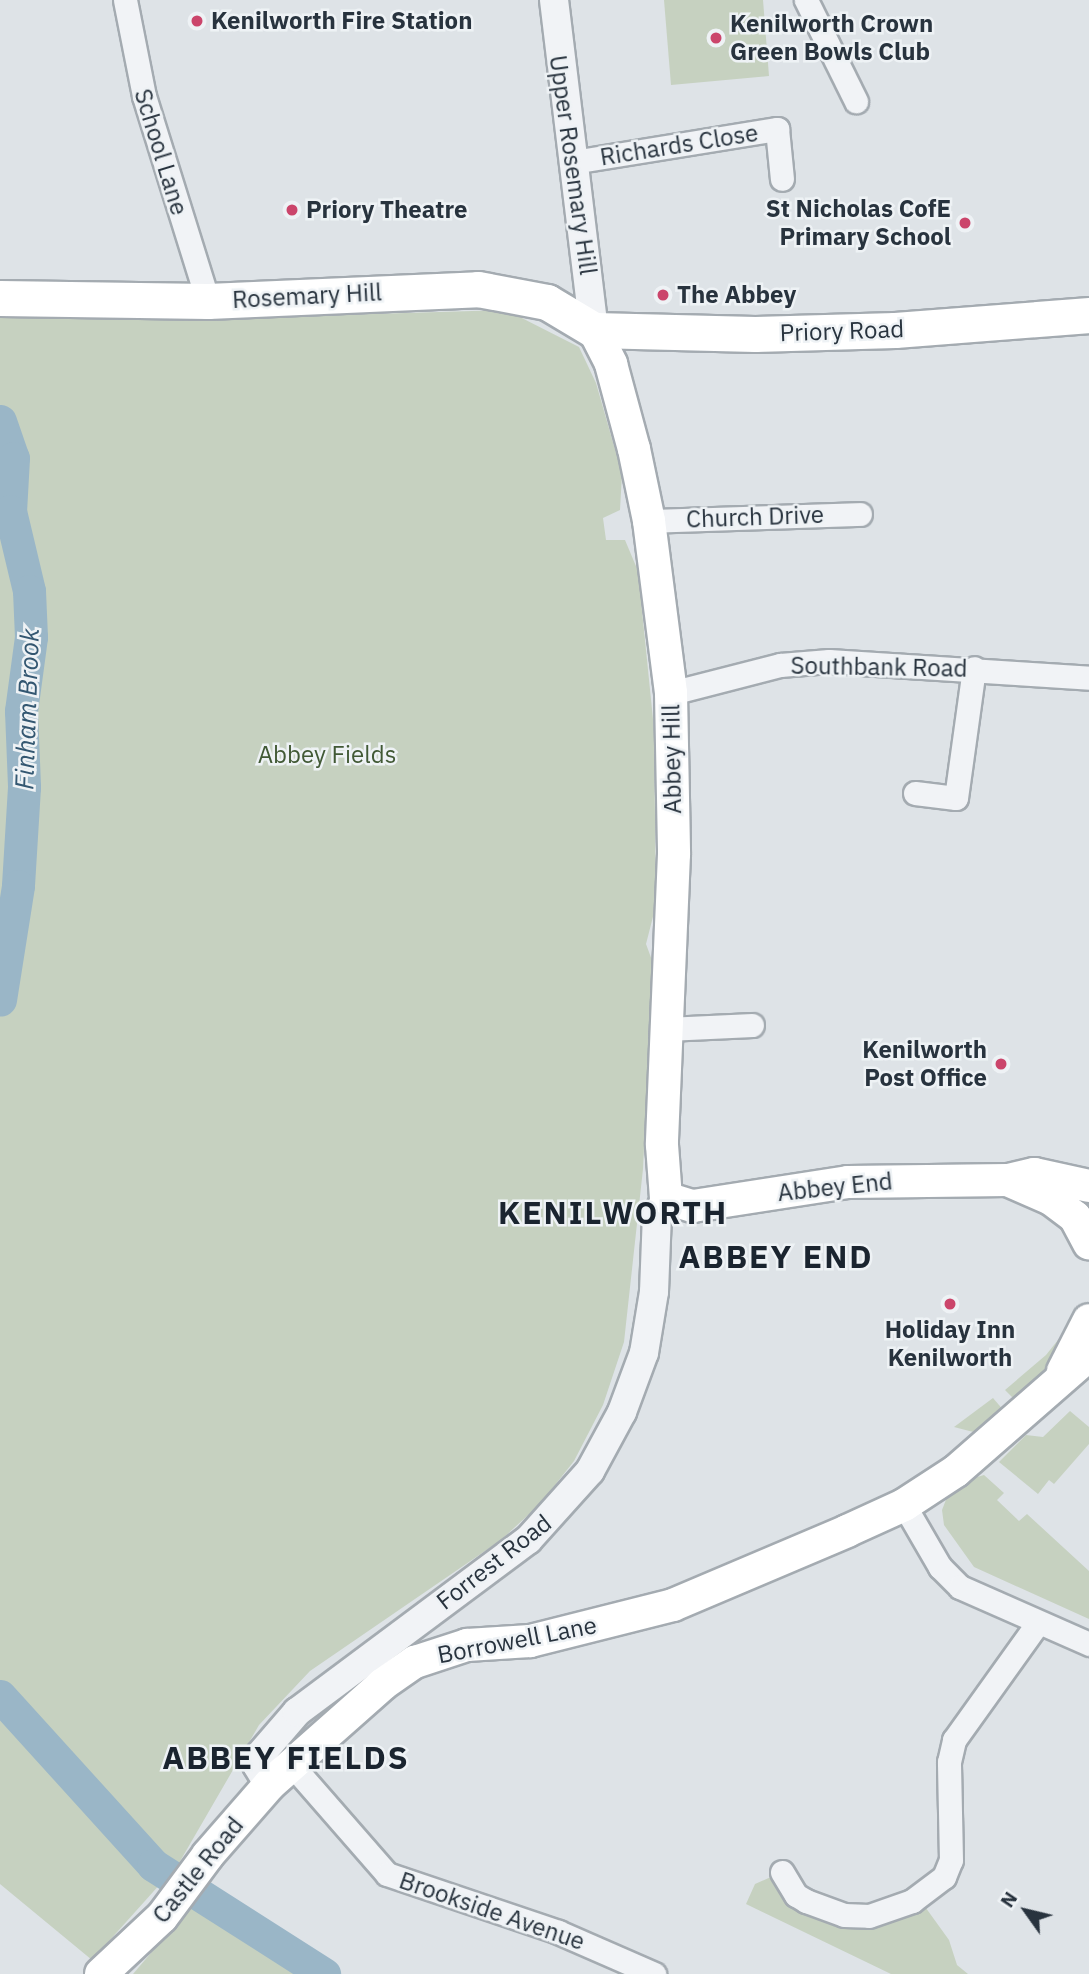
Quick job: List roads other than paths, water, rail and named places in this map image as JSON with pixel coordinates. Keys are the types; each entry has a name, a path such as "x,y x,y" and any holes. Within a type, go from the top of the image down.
{"main road":[{"name":"Rosemary Hill","path":"5,299 208,301 478,289 547,302 594,330"},
{"name":"Priory Road","path":"594,330 755,334 867,332 1089,315"},
{"name":"Abbey Hill","path":"594,330 611,364 649,521 671,693 674,854 662,1145 666,1198"},
{"name":"Abbey End","path":"666,1198 693,1206 848,1182 1008,1180 1034,1174 1089,1186"},
{"name":"Abbey End","path":"1008,1180 1051,1199 1075,1217 1089,1242"},
{"path":"1055,1384 1089,1320"},
{"name":"Borrowell Lane","path":"280,1774 415,1662 467,1645 530,1641 673,1605 904,1505 984,1450 1089,1355"},
{"name":"Castle Road","path":"109,1972 170,1908 196,1869 280,1774"}],"street":[{"name":"School Lane","path":"125,0 144,96 208,301"},
{"name":"Upper Rosemary Hill","path":"554,0 594,330"},
{"path":"806,0 856,101"},
{"name":"Richards Close","path":"573,162 777,129 782,179"},
{"name":"Church Drive","path":"649,521 860,514"},
{"name":"Southbank Road","path":"671,693 780,665 829,661 974,668 1089,678"},
{"path":"915,793 956,798 974,668"},
{"path":"667,1029 752,1025"},
{"name":"Forrest Road","path":"280,1774 257,1765 260,1755 297,1712 528,1541 590,1471 622,1412 644,1353 654,1292 657,1215 666,1198"},
{"path":"904,1505 940,1567 960,1587 1037,1624 1089,1644"},
{"path":"782,1872 796,1895 806,1901 844,1915 869,1916 912,1901 944,1877 951,1860 949,1762 954,1740 1037,1624"},
{"name":"Brookside Avenue","path":"280,1774 387,1874 558,1932 654,1974"}],"waterway":[{"name":"Finham Brook","path":"0,421 13,458 10,511 29,591 31,637 21,711 24,787 18,886 0,1000"},
{"path":"0,1696 153,1865 324,1974"}],"place":[{"name":"Kenilworth Fire Station","path":"197,21"},
{"name":"Kenilworth Crown Green Bowls Club","path":"716,38"},
{"name":"Priory Theatre","path":"292,210"},
{"name":"St Nicholas CofE Primary School","path":"965,223"},
{"name":"The Abbey","path":"663,295"},
{"name":"Kenilworth Post Office","path":"1001,1064"},
{"name":"Holiday Inn Kenilworth","path":"950,1304"}],"district":[{"name":"KENILWORTH","path":"613,1212"},
{"name":"ABBEY END","path":"776,1256"},
{"name":"ABBEY FIELDS","path":"286,1757"}],"park label":[{"name":"Abbey Fields","path":"327,755"}]}
